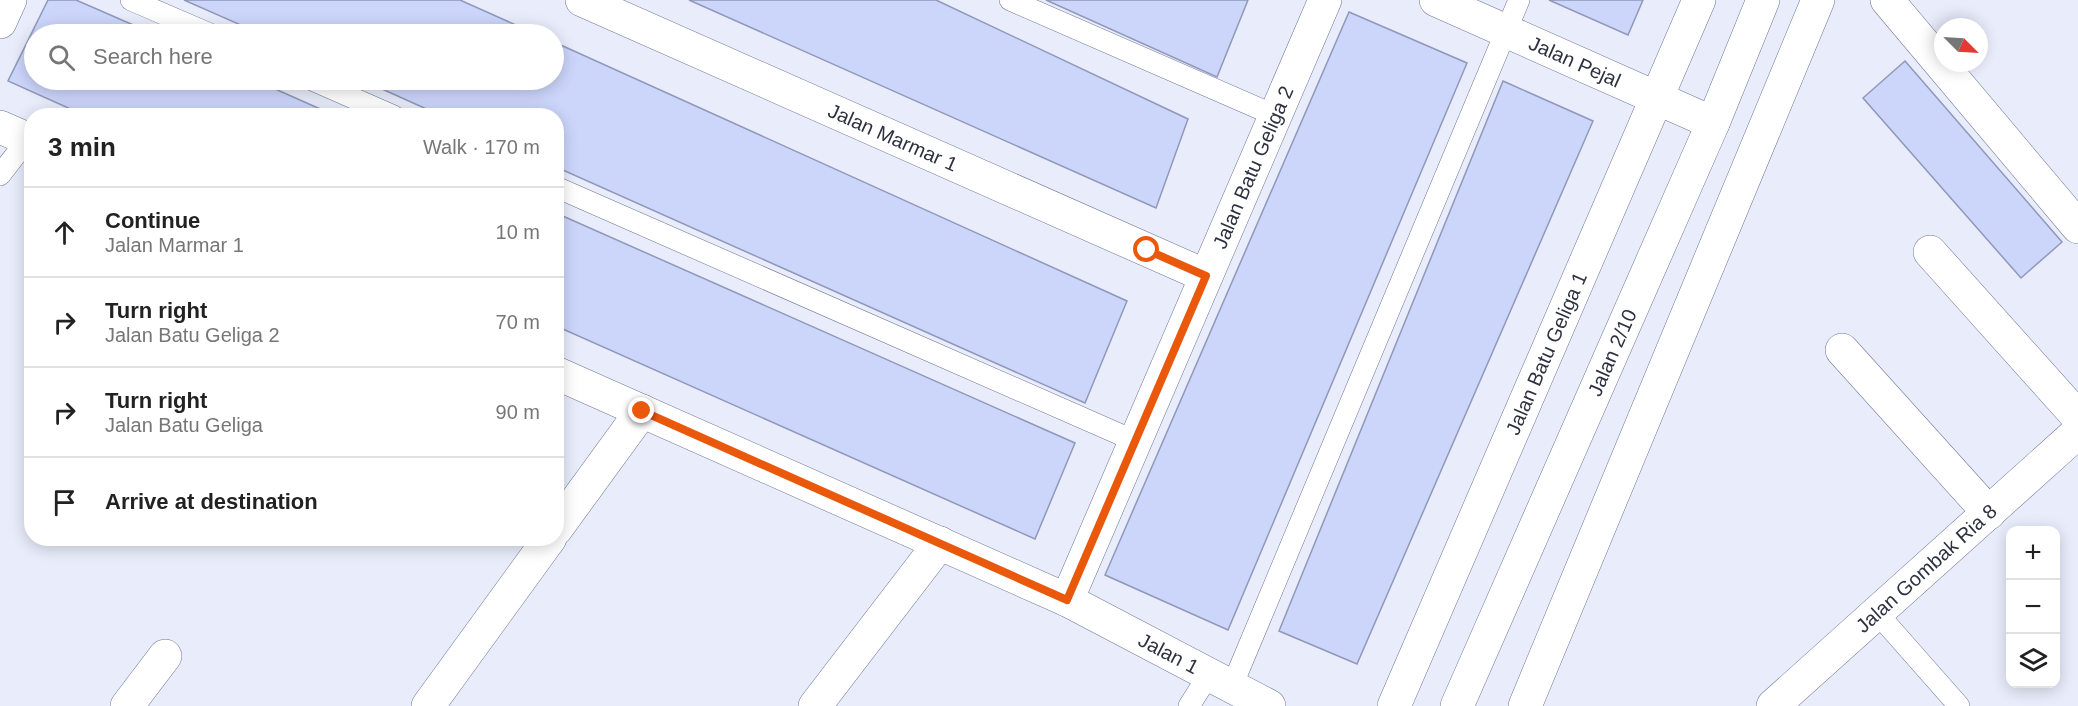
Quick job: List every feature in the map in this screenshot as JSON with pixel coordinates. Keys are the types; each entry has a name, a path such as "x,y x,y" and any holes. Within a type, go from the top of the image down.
{"street":[{"path":"0,22 10,0"},
{"name":"Jalan Marmar 1","path":"582,0 1206,276"},
{"name":"Jalan Batu Geliga 2","path":"1067,600 1325,0"},
{"name":"Jalan Pejal","path":"1436,0 1713,123"},
{"name":"Jalan Batu Geliga 1","path":"1394,706 1699,0"},
{"name":"Jalan 2/10","path":"1457,706 1713,123 1763,0"},
{"path":"1526,706 1818,0"},
{"path":"1887,0 2078,226"},
{"path":"1930,252 2078,417"},
{"path":"1842,350 1989,513"},
{"name":"Jalan 1","path":"564,377 1067,600 1269,706"},
{"path":"564,518 642,411"},
{"name":"Jalan Gombak Ria 8","path":"1773,706 2078,432"},
{"path":"815,706 940,543"},
{"path":"428,706 544,546"},
{"path":"127,706 165,656"}],"lane":[{"path":"131,0 187,24"},
{"path":"1010,0 1276,116"},
{"path":"1189,706 1221,679 1520,0"},
{"path":"335,90 376,108"},
{"path":"0,175 20,136"},
{"path":"564,191 1135,441"},
{"path":"1876,613 1959,706"}],"building":[{"path":"48,0 76,0 131,24 36,24"},
{"path":"184,0 460,0 514,24 238,24"},
{"path":"689,0 936,0 1188,119 1156,208"},
{"path":"1046,0 1248,0 1217,77"},
{"path":"1549,0 1643,0 1628,35"},
{"path":"1349,12 1467,63 1228,630 1105,575"},
{"path":"564,47 1127,301 1085,403 564,171 564,108 424,108 384,90 564,90"},
{"path":"24,49 24,88 8,81"},
{"path":"1905,61 2062,242 2021,278 1863,98"},
{"path":"1503,81 1593,121 1357,664 1279,631"},
{"path":"28,90 278,90 318,108 68,108"},
{"path":"564,217 1075,443 1035,539 564,330"}],"route":[{"path":"642,411 1067,600 1206,276 1147,250"}]}
